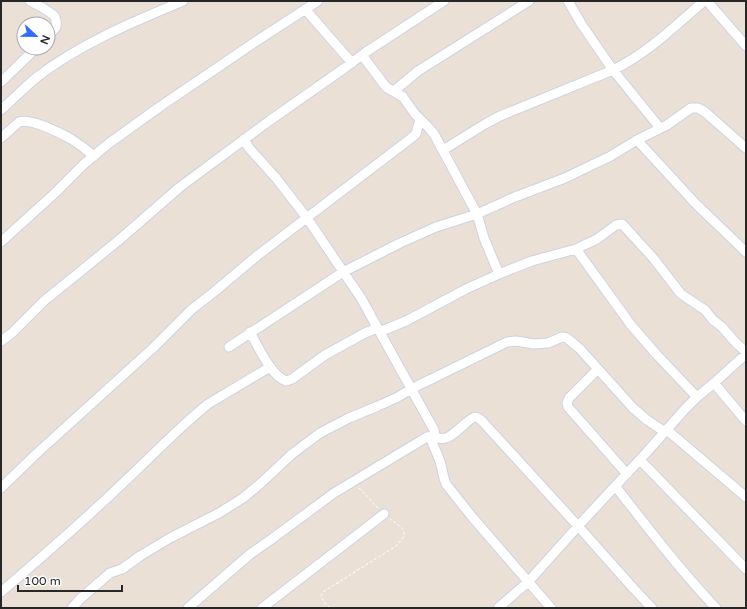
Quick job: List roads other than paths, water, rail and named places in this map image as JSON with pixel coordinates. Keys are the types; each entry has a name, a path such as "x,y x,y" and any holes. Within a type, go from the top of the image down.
{"street":[{"path":"30,1 54,16"},
{"path":"1,110 38,77 73,53 125,26 183,1"},
{"path":"1,242 54,194 84,164 108,144 158,108 318,1"},
{"path":"1,341 12,333 44,301 119,240 180,187 281,112 362,55 444,1"},
{"path":"394,91 418,71 529,1"},
{"path":"568,1 582,25 613,70 660,128"},
{"path":"443,150 495,119 613,70 626,63 643,52 705,1 746,46"},
{"path":"305,9 352,63"},
{"path":"362,55 386,87 401,94 415,114 434,134 477,214 484,238 499,274"},
{"path":"1,82 28,56"},
{"path":"229,347 343,272 400,243 436,227 477,214 564,178 609,157 666,125 691,108 698,108 705,112 746,148"},
{"path":"1,488 153,348 192,309 258,255 416,134 420,119"},
{"path":"1,138 22,121 37,124 71,139 94,156"},
{"path":"244,139 249,148 276,178 307,218 361,298 434,430 432,437 446,484 473,518 551,608"},
{"path":"637,140 696,203 746,252"},
{"path":"250,332 266,362 282,380 286,381 292,379 325,355 365,333 384,330 406,321 466,289 499,274 532,261 576,249 597,239 616,225 622,224 654,260 681,294 704,310 746,353 697,397 528,582 498,608"},
{"path":"576,249 631,325 697,397"},
{"path":"72,608 80,599 110,573 122,569 170,538 243,498 292,454 320,433 349,418 398,397 411,388 443,374 493,348 512,341 548,344 562,337 567,338 580,349 632,408 647,420 666,431 746,497"},
{"path":"1,592 97,508 202,409 270,367"},
{"path":"598,370 569,398 567,403 568,407 627,474"},
{"path":"714,383 746,421"},
{"path":"188,608 248,555 334,493 423,440 432,437 442,439 446,438 476,417 483,422 652,608"},
{"path":"640,460 746,569"},
{"path":"616,487 689,579 716,608"},
{"path":"262,608 384,514"}]}
